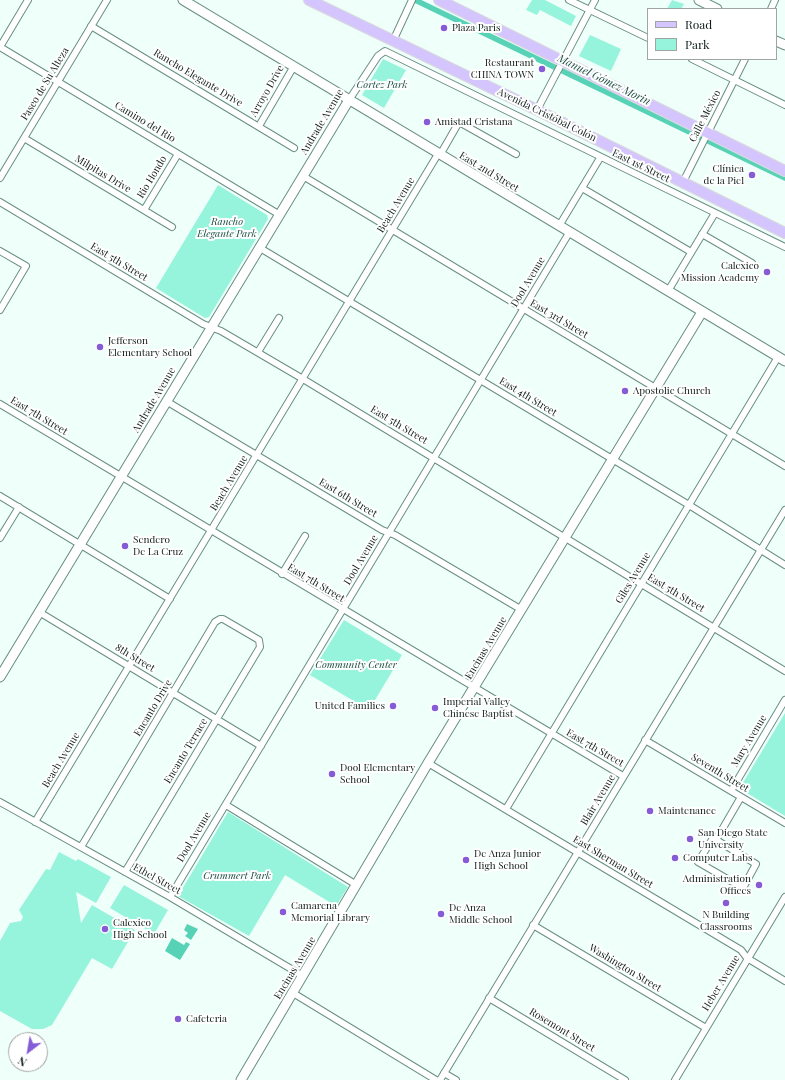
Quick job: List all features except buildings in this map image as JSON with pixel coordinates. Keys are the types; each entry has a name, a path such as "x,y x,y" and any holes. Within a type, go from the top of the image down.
{"main road":[{"name":"Avenida Cristóbal Colón","path":"309,0 537,110 785,233"},
{"path":"439,0 785,171"}],"street":[{"path":"0,47 28,0"},
{"name":"Paseo de Su Alteza","path":"0,178 107,0"},
{"name":"East 2nd Street","path":"184,0 569,233 782,359"},
{"path":"393,40 412,0"},
{"path":"569,0 647,38"},
{"path":"537,110 595,0"},
{"path":"699,0 715,8"},
{"name":"Rancho Elegante Drive","path":"91,26 294,148"},
{"name":"Camino del Rio","path":"0,47 280,215"},
{"name":"East 1st Street","path":"380,53 385,51 600,158 785,247"},
{"name":"Andrade Avenue","path":"0,677 349,100 380,53"},
{"path":"694,60 785,105"},
{"name":"Calle México","path":"683,182 745,60"},
{"name":"Arroyo Drive","path":"259,126 294,66"},
{"name":"Beach Avenue","path":"35,822 459,122 516,154"},
{"name":"Milpitas Drive","path":"24,138 172,227"},
{"name":"Rio Hondo","path":"144,210 178,154"},
{"path":"559,226 600,158"},
{"name":"East 3rd Street","path":"303,176 785,466"},
{"path":"582,188 691,252"},
{"name":"East 5th Street","path":"0,202 203,324 258,352 785,671"},
{"path":"668,291 715,213"},
{"name":"Dool Avenue","path":"170,897 569,233"},
{"path":"702,234 752,263"},
{"name":"East 4th Street","path":"260,248 613,459 785,565"},
{"path":"0,251 26,266 0,310"},
{"name":"Encinas Avenue","path":"241,1080 303,976 355,884 702,312"},
{"path":"258,352 279,318"},
{"name":"Giles Avenue","path":"506,809 731,434 782,359"},
{"name":"East 6th Street","path":"166,401 257,456 522,610"},
{"name":"East 7th Street","path":"0,404 342,610 623,776"},
{"path":"0,496 170,599"},
{"path":"0,538 19,507"},
{"name":"Blair Avenue","path":"440,1080 785,510"},
{"path":"282,574 305,536"},
{"name":"8th Street","path":"39,612 261,746"},
{"name":"Encanto Drive","path":"81,847 218,620 223,619 259,640"},
{"name":"Encanto Terrace","path":"125,872 260,647 259,640"},
{"name":"Mary Avenue","path":"731,791 785,700"},
{"name":"Seventh Street","path":"645,740 785,823"},
{"name":"East Sherman Street","path":"428,763 741,950 747,958 785,981"},
{"path":"716,840 741,797"},
{"name":"Ethel Street","path":"0,802 170,897 303,976"},
{"path":"226,805 355,884"},
{"path":"713,838 716,840 756,864 743,888 698,862 713,838"},
{"name":"Heber Avenue","path":"675,1080 785,897"},
{"name":"Washington Street","path":"533,925 706,1028"},
{"path":"293,993 436,1080"},
{"name":"Rosemont Street","path":"489,998 625,1080"},
{"path":"444,1073 456,1080"}],"green space":[{"path":"532,0 545,0 576,16 571,26 540,10 537,15 526,10"},
{"path":"672,0 684,4 682,8 668,8"},
{"path":"590,35 621,49 611,71 579,56"},
{"name":"Cortez Park","path":"383,59 406,70 384,108 362,95"},
{"name":"Rancho Elegante Park","path":"218,185 267,215 268,219 209,317 205,318 156,288"},
{"name":"Community Center","path":"344,620 402,655 369,710 310,675"},
{"path":"785,713 785,816 742,790 741,786"},
{"name":"Crummert Park","path":"228,812 348,887 336,906 285,875 249,936 178,896"},
{"path":"59,852 76,861 78,859 111,877 96,903 76,892 81,923 92,905 135,930 112,969 92,958 52,1025 43,1029 32,1029 0,1011 0,941 10,923 21,921 23,917 19,910 46,869 50,870"},
{"path":"124,885 168,910 154,934 110,908"}],"shaded area":[{"path":"187,924 198,929 191,940 185,936 188,933 184,930"},
{"path":"172,938 184,945 186,942 190,944 180,960 165,951"}],"waterway":[{"name":"Manuel Gómez Morin","path":"415,0 785,178"}],"place":[{"name":"Plaza Paris","path":"444,28"},
{"name":"Restaurant CHINA TOWN","path":"542,69"},
{"name":"Amistad Cristana","path":"427,122"},
{"name":"Clínica de la Piel","path":"752,175"},
{"name":"Calexico Mission Academy","path":"767,272"},
{"name":"Jefferson Elementary School","path":"100,347"},
{"name":"Apostolic Church","path":"625,391"},
{"name":"Sendero De La Cruz","path":"125,546"},
{"name":"United Families","path":"393,706"},
{"name":"Imperial Valley Chinese Baptist","path":"435,708"},
{"name":"Dool Elementary School","path":"332,774"},
{"name":"Maintenance","path":"650,811"},
{"name":"San Diego State University","path":"690,839"},
{"name":"Computer Labs","path":"675,858"},
{"name":"De Anza Junior High School","path":"466,860"},
{"name":"Administration Offices","path":"759,885"},
{"name":"N Building Classrooms","path":"726,903"},
{"name":"Camarena Memorial Library","path":"283,912"},
{"name":"De Anza Middle School","path":"441,914"},
{"name":"Calexico High School","path":"105,929"},
{"name":"Cafeteria","path":"178,1019"}]}
